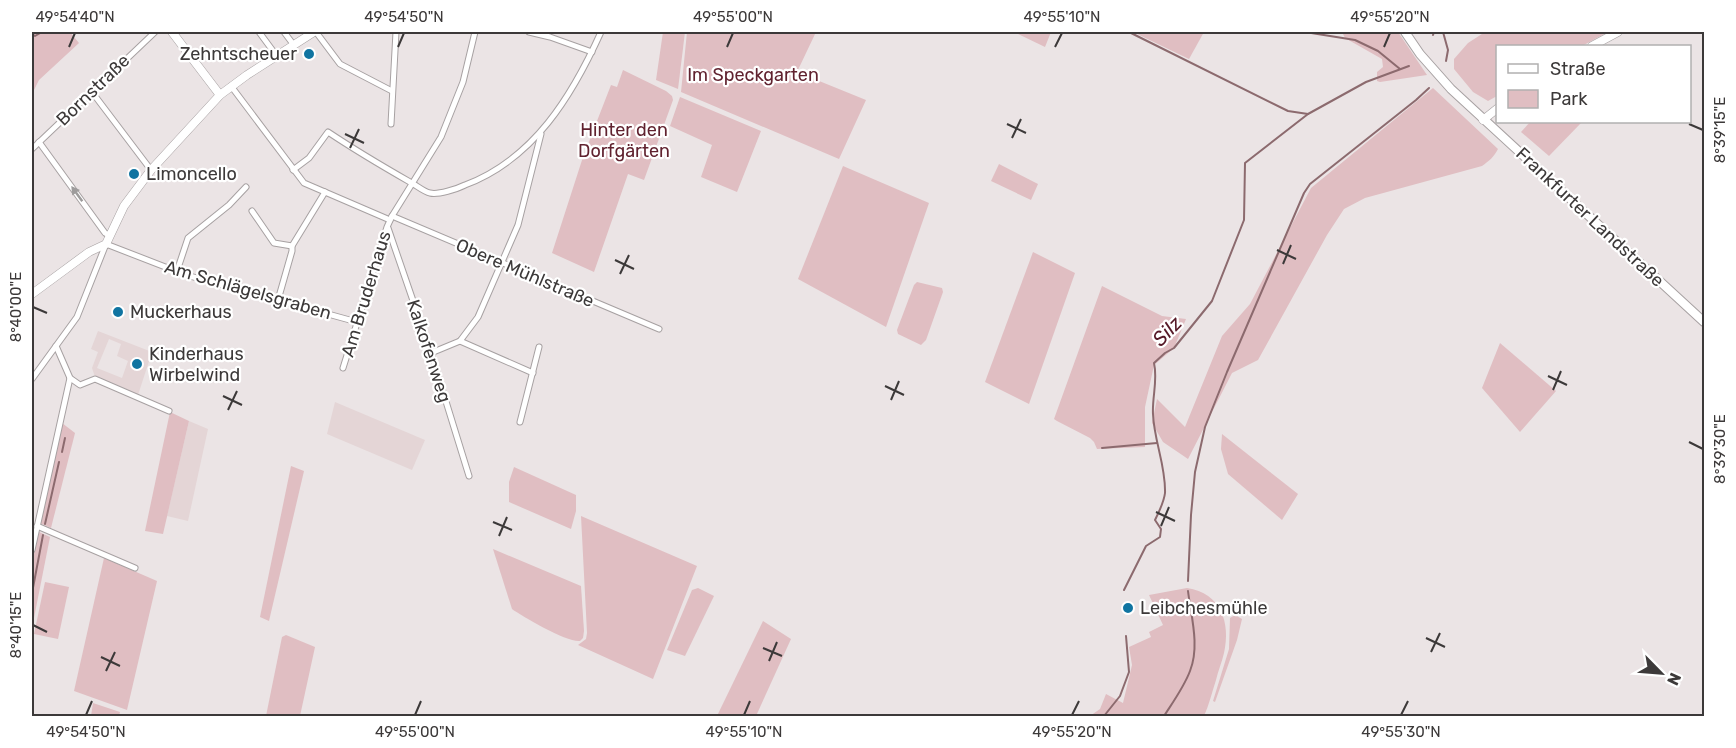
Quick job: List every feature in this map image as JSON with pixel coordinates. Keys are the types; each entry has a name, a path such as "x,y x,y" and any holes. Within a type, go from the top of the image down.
{"main road":[{"name":"Frankfurter Landstraße","path":"1405,32 1433,70 1483,120 1704,322"}],"street":[{"name":"Bornstraße","path":"32,149 155,32"},
{"path":"172,32 220,95"},
{"path":"259,32 276,55"},
{"path":"284,32 293,44"},
{"path":"32,379 77,317 109,235 124,206 151,170 231,86 293,44 315,32 340,64 392,91"},
{"path":"391,124 396,32"},
{"name":"Am Bruderhaus","path":"343,368 387,227 438,144 449,120 463,82 475,32"},
{"path":"529,32 592,52"},
{"path":"293,170 309,158 328,132 429,194 455,189 484,178 509,162 541,133 578,80 601,32"},
{"path":"1594,45 1618,32"},
{"name":"Obere Mühlstraße","path":"231,86 304,183 659,329"},
{"path":"92,92 151,170"},
{"path":"1483,120 1496,109"},
{"path":"431,353 460,340 478,317 518,225 541,133"},
{"path":"39,142 105,233 109,235"},
{"path":"177,271 188,238 246,188"},
{"path":"278,300 292,246 325,192"},
{"path":"252,211 274,243 292,246"},
{"name":"Kalkofenweg","path":"387,227 431,353 469,476"},
{"path":"32,294 89,252 106,244"},
{"name":"Am Schlägelsgraben","path":"106,244 177,271 357,321"},
{"path":"460,340 533,373"},
{"path":"56,346 70,378 80,385 95,379 169,411"},
{"path":"520,422 539,347"},
{"path":"32,550 70,378"},
{"path":"37,526 135,568"}],"shaded area":[{"name":"Kinderhaus Wirbelwind","path":"98,331 152,352 138,395 95,377 92,368 98,352 91,349","holes":["109,339 121,344 117,356 128,361 122,378 97,368"]},
{"path":"335,402 425,440 412,470 327,434"},
{"path":"189,421 208,429 188,521 167,516"}],"green space":[{"path":"32,32 70,32 79,43 39,80 32,94"},
{"path":"663,32 685,32 678,89 656,80"},
{"name":"Im Speckgarten","path":"687,32 816,32 797,72 866,100 839,159 681,92"},
{"path":"1014,32 1051,32 1045,47"},
{"path":"1133,32 1204,32 1189,59"},
{"path":"1346,32 1398,32 1427,75 1377,81 1377,72 1383,67 1382,59 1345,38 1343,34"},
{"path":"1485,32 1608,32 1584,45 1496,45 1496,97 1488,101 1473,92 1454,69 1454,59 1468,43"},
{"name":"Hinter den Dorfgärten","path":"623,70 666,91 673,100 644,180 628,174 594,272 552,253 583,157 611,85 617,87"},
{"path":"1433,88 1498,149 1495,154 1482,166 1365,198 1344,209 1327,235 1258,360 1232,373 1188,459 1163,442 1152,423 1157,399 1185,427 1222,336 1250,304 1311,188"},
{"path":"680,97 761,131 737,192 701,177 712,145 670,126"},
{"path":"1529,123 1581,123 1549,156 1521,132"},
{"path":"999,164 1038,184 1031,200 991,181"},
{"path":"843,166 929,203 886,327 798,279"},
{"path":"1033,252 1075,273 1029,404 985,382"},
{"path":"917,282 942,288 943,292 926,340 921,345 898,334 897,330"},
{"path":"1102,286 1162,316 1186,319 1174,348 1154,365 1145,407 1145,447 1097,449 1090,438 1054,419"},
{"path":"1500,343 1556,391 1520,432 1482,388"},
{"path":"170,412 189,421 163,534 145,531"},
{"path":"62,423 75,433 51,528 40,523"},
{"path":"1222,434 1298,494 1282,520 1228,474 1221,449"},
{"path":"291,466 304,471 269,621 260,617"},
{"path":"514,467 576,495 576,511 571,529 509,502 509,482"},
{"path":"581,516 697,566 653,679 578,645 586,639 587,633"},
{"path":"37,531 50,537 32,628 32,561"},
{"path":"493,549 581,586 584,631 580,641 556,634 512,609"},
{"path":"104,558 157,581 127,710 74,691"},
{"path":"45,582 69,587 58,639 34,634"},
{"path":"698,588 714,596 685,656 667,650 692,590"},
{"path":"1187,588 1199,591 1215,603 1221,611 1226,631 1223,656 1204,716 1090,716 1100,709 1106,694 1123,703 1132,665 1129,647 1151,637 1149,632 1163,625 1149,595"},
{"path":"1235,615 1242,619 1215,702 1213,701 1229,649 1230,618"},
{"path":"763,621 791,639 756,716 717,716"},
{"path":"286,635 315,647 300,716 266,716 282,637"},
{"path":"93,703 120,712 119,716 91,716"}],"waterway":[{"path":"32,34 35,36 42,32"},
{"path":"1129,32 1288,111 1308,114"},
{"path":"1305,32 1355,40 1378,51 1400,69"},
{"path":"1443,32 1448,50 1446,61"},
{"name":"Silz","path":"1124,590 1146,546 1160,537 1161,529 1155,520 1164,500 1165,483 1154,424 1154,363 1174,348 1212,301 1244,220 1245,163 1308,114 1366,82 1409,66"},
{"path":"1188,581 1195,472 1205,427 1304,193 1310,184 1429,88"},
{"path":"62,452 65,438"},
{"path":"1102,448 1157,443"},
{"path":"45,524 59,462"},
{"path":"32,593 43,535"},
{"path":"1164,716 1185,683 1193,661 1194,631 1188,591"},
{"path":"1104,716 1120,696 1129,672 1126,636"}],"place":[{"name":"Zehntscheuer","path":"309,54"},
{"name":"Limoncello","path":"134,174"},
{"name":"Muckerhaus","path":"118,312"},
{"name":"Kinderhaus Wirbelwind","path":"137,364"},
{"name":"Leibchesmühle","path":"1128,608"}]}
